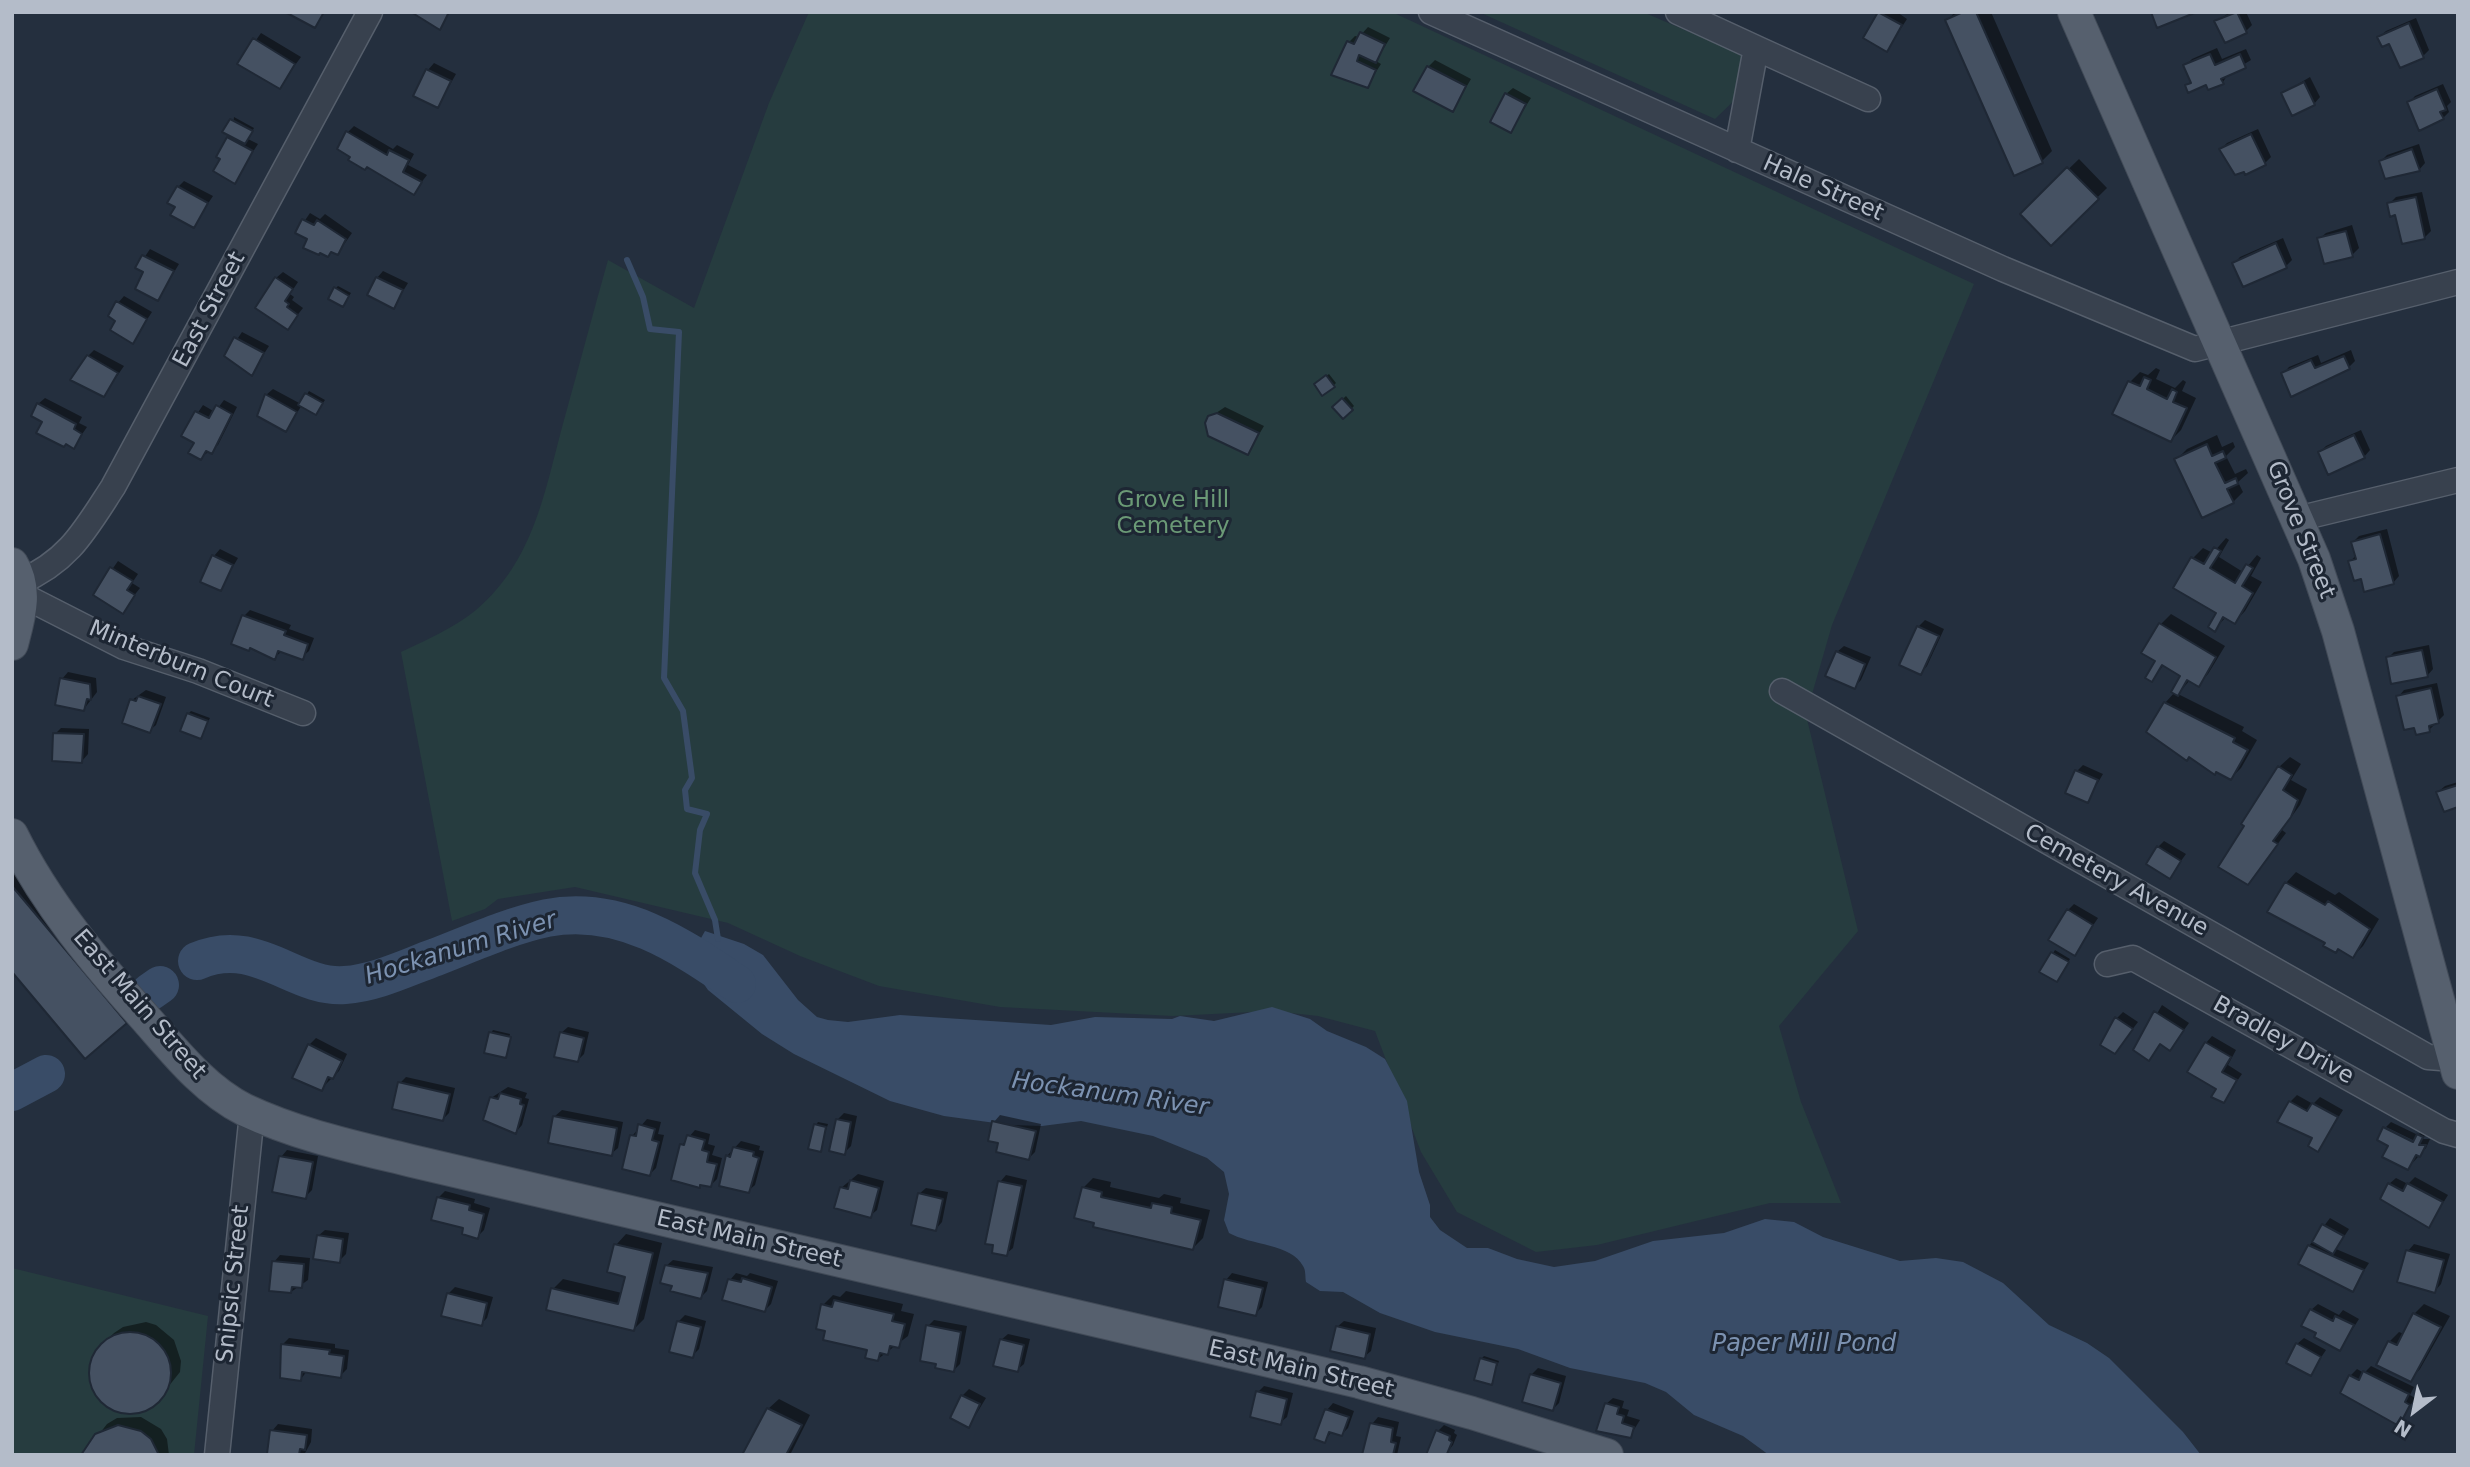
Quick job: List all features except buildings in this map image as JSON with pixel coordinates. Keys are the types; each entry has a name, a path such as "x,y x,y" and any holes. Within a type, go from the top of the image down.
{"main road":[{"name":"Grove Street","path":"2074,12 2297,519 2338,631 2455,1054"},
{"path":"12,644 18,580"},
{"name":"East Main Street","path":"12,835 57,909 117,986 201,1078 252,1112 296,1131 366,1150 1385,1389 1607,1455"}],"street":[{"name":"East Street","path":"18,580 48,569 67,553 113,487 370,12"},
{"name":"Hale Street","path":"1431,12 2003,269 2195,349 2458,282"},
{"path":"1678,12 1868,99"},
{"path":"1737,150 1756,48"},
{"path":"2297,519 2458,480"},
{"name":"Minterburn Court","path":"18,580 124,647 198,671 303,713"},
{"name":"Cemetery Avenue","path":"1782,691 2428,1057 2455,1054"},
{"name":"Bradley Drive","path":"2107,964 2133,958 2444,1131 2458,1135"},
{"name":"Snipsic Street","path":"217,1455 252,1112"}],"green space":[{"name":"Grove Hill Cemetery","path":"809,12 1392,12 1974,284 1832,625 1806,715 1858,931 1779,1026 1801,1102 1841,1203 1770,1203 1597,1245 1536,1252 1457,1212 1421,1152 1375,1031 1318,1016 1273,1011 1173,1016 1000,1007 879,986 800,956 728,923 575,887 498,899 485,909 452,921 401,652 449,628 476,610 496,590 525,546 543,497 608,260 694,308 769,103"},
{"path":"1479,12 1643,12 1747,57 1744,91 1715,119"},
{"path":"12,1268 208,1316 194,1455 12,1455"}],"water":[{"name":"Paper Mill Pond","path":"705,931 744,944 763,955 798,1000 817,1017 828,1020 848,1022 900,1015 1051,1025 1095,1017 1172,1019 1180,1016 1214,1021 1272,1007 1310,1019 1327,1031 1366,1047 1385,1059 1407,1101 1419,1172 1430,1205 1430,1217 1440,1230 1467,1248 1488,1248 1517,1259 1554,1267 1595,1261 1653,1241 1724,1233 1765,1219 1794,1222 1823,1237 1900,1261 1936,1258 1963,1262 2003,1283 2049,1325 2087,1343 2109,1358 2183,1432 2201,1455 1769,1455 1743,1436 1694,1415 1666,1392 1645,1383 1570,1368 1518,1349 1435,1332 1380,1313 1343,1292 1320,1291 1306,1282 1304,1268 1290,1253 1229,1233 1224,1220 1229,1194 1224,1172 1207,1158 1153,1136 1081,1121 1042,1126 1010,1125 944,1116 890,1101 794,1054 762,1034 708,990 694,970 696,947"}],"waterway":[{"path":"627,260 643,297 650,329 679,332 664,678 683,711 692,778 685,790 687,809 707,814 700,830 695,873 715,920 718,939"},
{"name":"Hockanum River","path":"197,961 218,955 238,954 257,958 326,984 357,984 392,974 519,926 547,918 574,915 624,922 648,931 694,955 737,984"},
{"name":"Hockanum River","path":"150,992 160,985"},
{"name":"Hockanum River","path":"12,1092 46,1074"}]}
